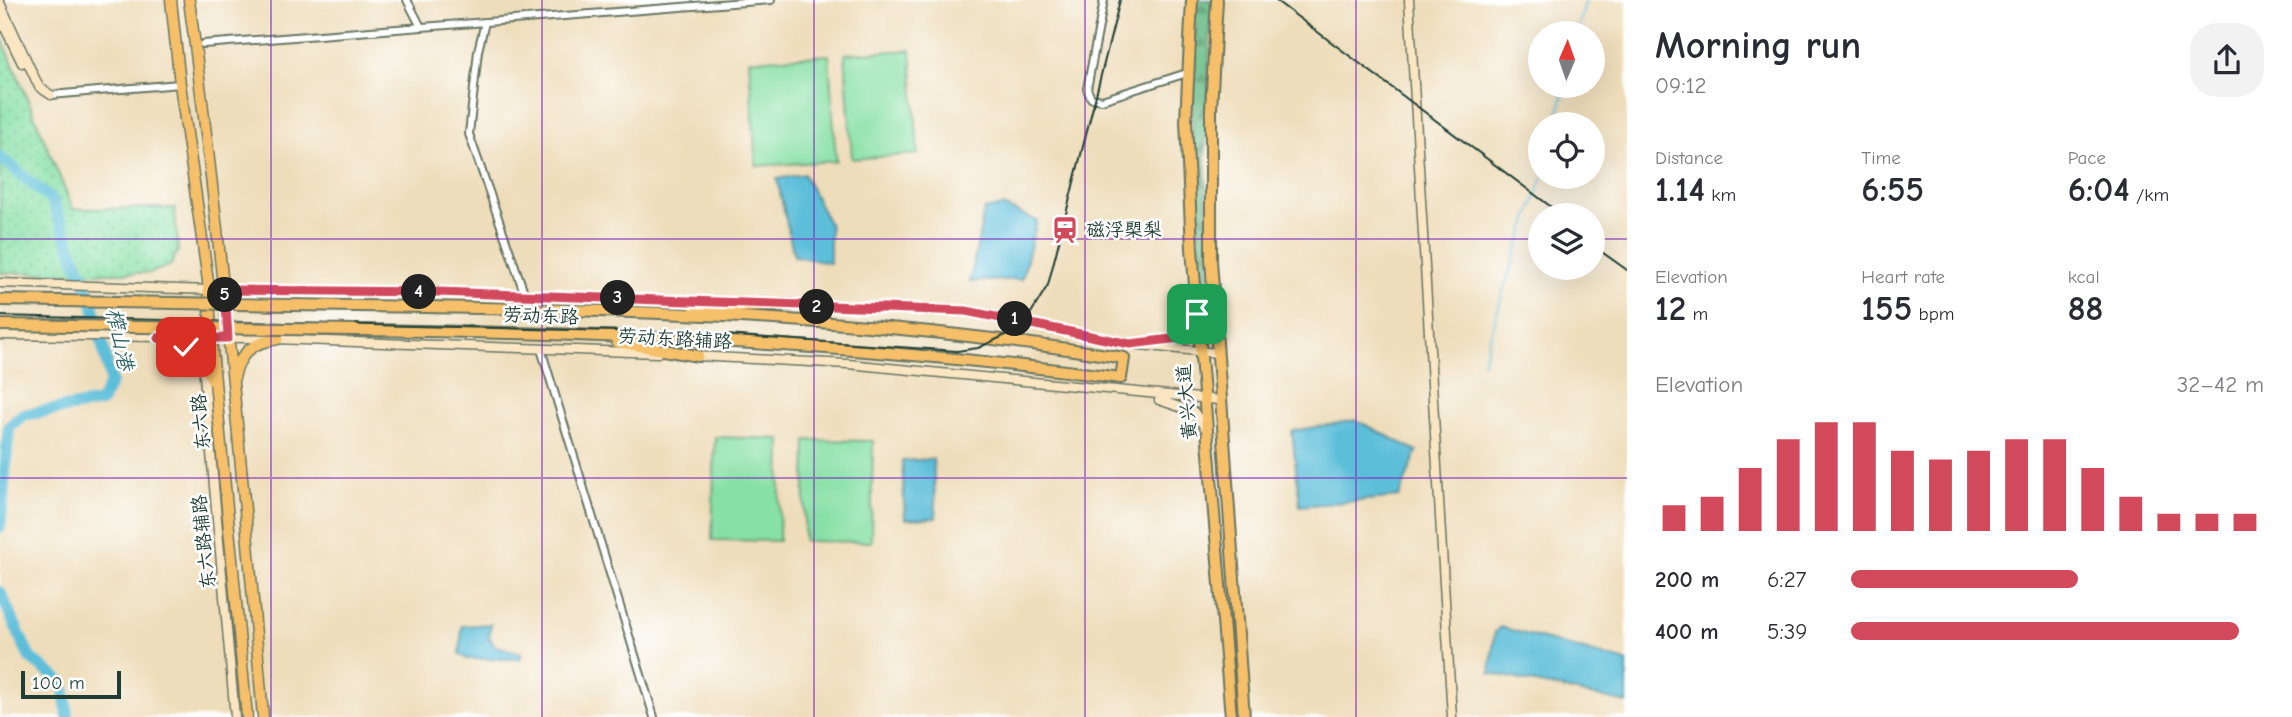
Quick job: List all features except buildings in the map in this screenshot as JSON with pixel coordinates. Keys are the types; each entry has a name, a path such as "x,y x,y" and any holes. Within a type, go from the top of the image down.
{"highway":[{"name":"黄兴大道","path":"1192,0 1186,73 1188,170 1197,314 1231,717"},
{"name":"黄兴大道","path":"1217,0 1210,168 1211,260 1244,717"},
{"name":"劳动东路","path":"0,300 587,312 856,324 1019,340 1124,358 1121,378 985,361 796,345 520,332 0,325"},
{"path":"587,312 790,305"},
{"path":"520,332 626,343 698,356"}],"main road":[{"name":"东六路","path":"171,0 209,289 211,338 247,717"},
{"name":"东六路","path":"189,0 225,290 232,389 249,527 263,717"},
{"path":"1409,0 1452,717"},
{"path":"0,3 39,87 51,95"},
{"path":"0,18 36,92 51,95"},
{"path":"0,283 525,295 966,311 1130,344 1217,353"},
{"path":"1130,344 1180,338 1192,328 1197,314"},
{"name":"劳动东路辅路","path":"0,335 278,339 698,356 848,364 1220,400"},
{"path":"158,338 186,347 203,365 216,390"},
{"path":"232,389 238,364 246,351 260,343 278,339"},
{"name":"东六路辅路","path":"203,365 235,717"},
{"path":"1101,390 1186,408 1200,418 1208,436"}],"street":[{"path":"407,0 421,27"},
{"path":"203,44 771,0"},
{"path":"1104,0 1087,89 1091,98 1102,100 1186,73"},
{"path":"485,22 478,51 469,134 525,295"},
{"path":"51,95 180,84"},
{"path":"541,349 654,717"}],"green space":[{"path":"1197,0 1212,0 1205,156 1211,351 1207,352 1192,128"},
{"path":"0,33 73,209 175,208 178,251 171,265 150,273 0,273"},
{"path":"911,50 918,154 852,159 845,54"},
{"path":"829,55 836,161 756,166 749,60"},
{"path":"715,437 781,439 779,541 712,540"},
{"path":"806,440 873,441 871,542 804,541"}],"water":[{"path":"804,174 830,226 830,263 794,256 777,179"},
{"path":"1003,206 1037,221 1022,279 970,282 984,210"},
{"path":"1356,420 1417,451 1399,497 1300,506 1292,431"},
{"path":"933,459 936,518 905,519 902,461"},
{"path":"491,624 489,637 495,646 521,653 520,659 467,659 460,654 462,626"},
{"path":"1500,627 1627,662 1627,703 1490,673 1495,632"}],"waterway":[{"path":"1580,21 1586,0"},
{"path":"1559,112 1562,98"},
{"name":"榨山港","path":"0,157 52,200 93,303 111,382 101,402 22,415 9,427 0,527"},
{"path":"1483,362 1504,288 1539,189"},
{"name":"榨山港","path":"0,592 30,658 63,683 68,717"}],"railway":[{"path":"0,316 698,333 957,351 978,348 1010,333 1031,313 1048,285 1120,0"},
{"path":"1275,0 1546,203"},
{"path":"1605,254 1627,270"}],"place":[{"name":"磁浮㮾梨","path":"1065,230"}],"route":[{"path":"186,347 158,338 228,338 225,290 438,292 966,311 1130,344 1148,344 1180,338 1192,328 1197,314"}]}
